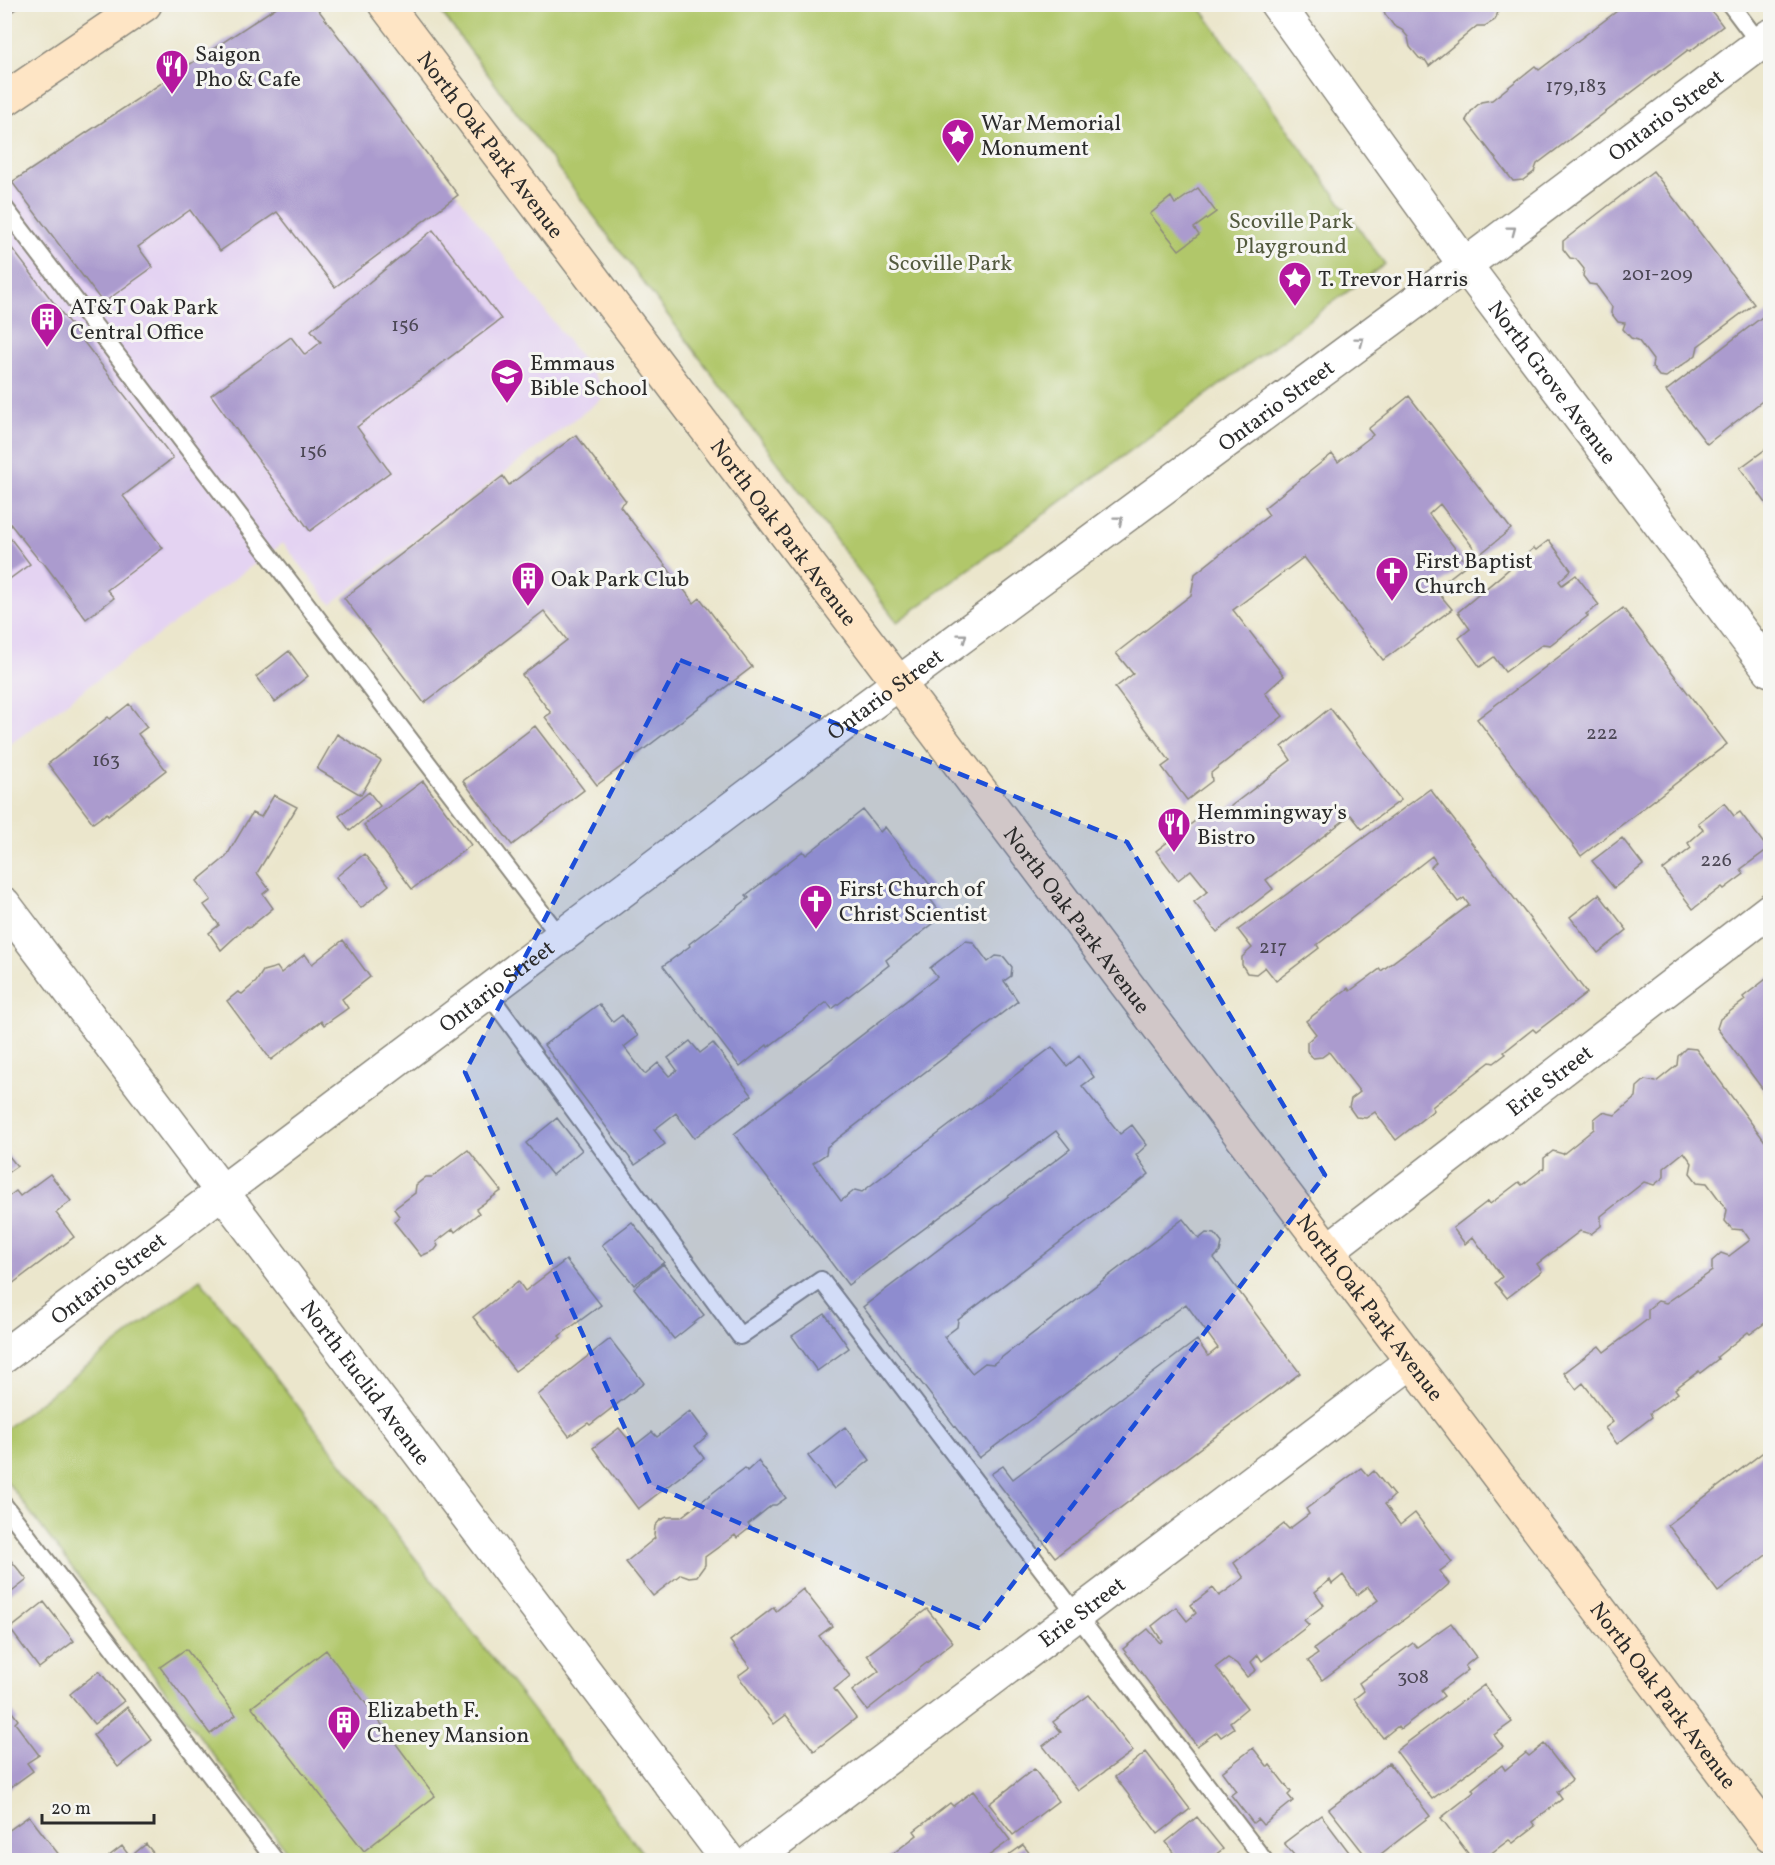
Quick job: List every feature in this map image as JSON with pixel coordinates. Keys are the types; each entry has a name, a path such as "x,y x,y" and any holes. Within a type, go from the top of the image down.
{"street":[{"path":"4,100 145,4"},
{"name":"North Oak Park Avenue","path":"385,4 1770,1835"},
{"name":"North Grove Avenue","path":"1276,4 1466,265 1770,670"},
{"name":"Ontario Street","path":"4,1356 898,683 1466,265 1765,40"},
{"name":"North Euclid Avenue","path":"4,904 728,1860"},
{"name":"Erie Street","path":"1328,1250 1770,910"},
{"name":"Erie Street","path":"753,1860 1412,1361"}],"lane":[{"path":"1730,4 1765,40"},
{"path":"4,207 561,938"},
{"path":"488,993 740,1336 821,1280 1264,1860"},
{"path":"4,1505 275,1860"}],"highlighted area":[{"path":"680,660 1127,842 1325,1175 979,1628 650,1484 465,1072"}],"shaded area":[{"path":"281,5 314,5 608,394 331,604 283,543 5,748 5,187"}],"green space":[{"name":"Scoville Park","path":"436,5 1198,5 1385,264 897,622"},
{"path":"200,1279 648,1860 293,1860 5,1479 5,1429"}],"building":[{"path":"4,4 23,4 4,17"},
{"path":"281,4 314,4 458,195 335,287 277,212 220,251 190,210 138,247 153,267 103,303 12,182"},
{"path":"1382,4 1507,4 1498,12 1495,20 1485,26 1477,26 1429,66 1410,47 1408,37 1402,30 1394,26 1385,14"},
{"path":"1625,5 1707,5 1723,26 1537,164 1534,172 1523,180 1513,181 1466,120 1472,110 1481,102 1492,100 1535,66 1539,70"},
{"path":"1653,171 1754,304 1698,346 1696,355 1666,377 1659,376 1652,367 1653,360 1638,340 1631,338 1623,329 1625,323 1618,322 1611,313 1612,307 1596,285 1589,284 1583,276 1584,269 1563,249 1563,241"},
{"path":"1198,188 1216,212 1194,228 1199,235 1179,250 1150,214 1171,197 1175,204"},
{"path":"433,230 501,319 357,427 390,472 310,531 211,395 291,337 305,355 321,342 311,330"},
{"name":"AT&T Oak Park Central Office","path":"4,238 173,458 123,496 163,548 107,590 114,598 86,619 43,562 38,559 4,516"},
{"path":"1770,311 1770,395 1707,444 1666,391"},
{"name":"First Baptist Church","path":"1409,396 1511,529 1479,555 1440,504 1429,514 1467,564 1435,589 1452,609 1383,660 1304,557 1233,610 1284,676 1265,693 1283,716 1211,773 1212,781 1187,800 1162,767 1170,761 1115,688 1133,674 1116,653 1191,595 1195,574 1269,515 1264,508 1332,454 1338,462 1373,435 1368,429"},
{"name":"Oak Park Club","path":"576,435 626,501 620,506 694,603 700,598 752,667 597,785 545,717 551,713 522,675 567,640 544,611 424,703 344,598 503,476 509,485"},
{"path":"1770,446 1770,506 1769,507 1740,468"},
{"path":"4,530 30,564 4,583"},
{"path":"1549,540 1571,570 1559,581 1562,585 1576,575 1599,605 1550,645 1543,644 1505,672 1494,657 1480,667 1459,638 1470,629 1458,612 1534,548 1536,550"},
{"path":"1623,608 1727,744 1581,856 1477,719"},
{"path":"289,651 308,676 275,702 256,677"},
{"path":"129,704 147,727 138,734 166,770 108,815 107,813 93,823 48,764 108,717 110,719"},
{"path":"1330,708 1401,800 1362,829 1351,815 1266,880 1273,889 1217,932 1194,902 1208,891 1191,870 1178,880 1156,851 1212,808 1218,816 1291,760 1282,747"},
{"path":"535,726 584,790 512,845 463,781"},
{"path":"337,734 381,761 361,795 317,769"},
{"path":"423,781 471,845 412,889 364,825"},
{"path":"1430,789 1587,993 1536,1032 1533,1029 1494,1063 1490,1062 1432,1107 1434,1110 1396,1140 1375,1112 1366,1118 1356,1117 1349,1107 1351,1099 1360,1092 1329,1052 1322,1057 1313,1058 1307,1051 1307,1042 1316,1034 1306,1021 1348,988 1350,991 1380,969 1381,971 1469,905 1464,898 1458,902 1431,867 1436,862 1432,856 1317,945 1319,948 1276,981 1265,967 1256,974 1247,973 1242,965 1242,957 1252,948 1238,930"},
{"path":"369,792 380,806 350,831 339,816"},
{"path":"274,795 297,807 257,873 269,889 263,894 273,908 249,928 247,926 221,950 209,933 219,925 204,905 211,900 197,881 226,857 252,813 261,817"},
{"path":"1724,803 1734,816 1740,812 1768,849 1741,869 1744,874 1693,909 1663,870 1691,848 1688,843 1703,830 1698,823"},
{"name":"First Church of Christ Scientist","path":"863,810 880,832 885,827 931,886 924,891 943,916 886,960 889,965 832,1009 827,1002 740,1067 663,966 749,898 746,895 803,851 806,855"},
{"path":"1622,838 1643,865 1614,888 1592,861"},
{"path":"364,854 389,885 361,908 336,877"},
{"path":"1599,894 1627,930 1598,953 1570,917"},
{"path":"343,940 370,977 342,999 348,1008 324,1025 321,1021 271,1060 227,1001 238,992 242,994 256,982 263,971 277,967 281,973 305,954 312,964"},
{"path":"965,941 973,942 988,962 996,956 1004,957 1012,967 1011,976 1004,981 1018,1001 827,1147 826,1154 813,1163 841,1201 855,1190 862,1192 1052,1047 1067,1066 1079,1056 1094,1077 1082,1086 1120,1134 1132,1125 1147,1145 1136,1155 1149,1174 958,1320 957,1327 944,1337 972,1373 985,1363 993,1364 1183,1219 1199,1239 1206,1233 1215,1234 1222,1243 1220,1252 1214,1258 1300,1373 1055,1557 991,1474 1003,1466 1013,1479 1197,1340 1208,1356 1218,1348 1186,1304 979,1458 863,1307 1070,1149 1056,1131 848,1285 734,1134 937,977 930,968"},
{"path":"1770,976 1770,1099 1717,1028 1720,1019 1745,1000 1743,997"},
{"path":"599,1004 613,1022 622,1015 638,1036 624,1047 645,1074 658,1063 669,1076 677,1070 668,1058 690,1041 700,1053 713,1043 752,1095 694,1138 676,1113 654,1130 665,1144 635,1165 544,1045"},
{"path":"1686,1048 1696,1049 1770,1148 1770,1315 1769,1320 1750,1334 1748,1332 1717,1357 1718,1359 1675,1389 1678,1393 1650,1413 1652,1417 1617,1444 1605,1428 1613,1422 1583,1383 1576,1389 1564,1373 1599,1346 1604,1352 1648,1319 1648,1309 1658,1301 1666,1303 1712,1271 1712,1261 1721,1253 1729,1256 1750,1240 1743,1230 1732,1229 1725,1221 1727,1210 1707,1183 1697,1182 1690,1173 1692,1163 1684,1152 1664,1168 1664,1177 1654,1185 1644,1182 1601,1216 1601,1226 1591,1234 1580,1231 1537,1264 1542,1271 1507,1298 1495,1283 1502,1277 1473,1237 1465,1244 1453,1228 1488,1201 1490,1204 1519,1182 1522,1185 1544,1168 1544,1158 1553,1151 1563,1154 1594,1129 1594,1119 1603,1112 1615,1115 1636,1097 1637,1087 1645,1080 1656,1082 1677,1065 1678,1056"},
{"path":"557,1118 582,1150 552,1175 526,1143"},
{"path":"4,1150 17,1166 4,1175"},
{"path":"468,1150 501,1191 476,1209 479,1213 455,1232 453,1229 436,1242 438,1246 435,1250 421,1256 394,1222 399,1216 394,1209 415,1193 416,1185 426,1177 432,1177"},
{"path":"50,1174 71,1201 56,1213 74,1237 12,1284 4,1273 4,1200 16,1191 20,1196"},
{"path":"632,1222 664,1262 634,1285 602,1245"},
{"path":"566,1260 601,1305 559,1336 561,1338 515,1371 473,1317 518,1281 525,1291"},
{"path":"663,1264 704,1315 674,1339 634,1288"},
{"path":"825,1314 849,1348 817,1371 792,1336"},
{"path":"610,1339 644,1383 590,1425 588,1423 569,1436 538,1395"},
{"path":"690,1411 708,1435 695,1446 704,1458 638,1509 593,1448 619,1428 634,1446 652,1432 657,1437"},
{"path":"845,1427 870,1460 834,1489 808,1456"},
{"path":"1770,1447 1770,1552 1718,1592 1668,1525"},
{"path":"758,1461 786,1498 772,1505 748,1524 751,1527 737,1538 735,1535 705,1557 705,1565 697,1576 689,1577 681,1574 653,1596 626,1562 655,1538 655,1526 660,1520 667,1517 681,1517 745,1468 747,1471"},
{"path":"1361,1468 1368,1476 1374,1471 1394,1496 1385,1504 1400,1525 1415,1513 1452,1562 1440,1571 1449,1584 1322,1680 1308,1661 1318,1654 1314,1649 1378,1600 1368,1587 1357,1595 1343,1575 1332,1584 1330,1580 1315,1592 1324,1605 1304,1620 1309,1625 1262,1661 1258,1655 1251,1662 1256,1670 1247,1677 1237,1664 1228,1658 1216,1667 1247,1708 1230,1722 1234,1728 1221,1737 1217,1732 1197,1746 1123,1649 1148,1629 1160,1643 1162,1641 1152,1626 1176,1607 1187,1621 1196,1613 1191,1605 1213,1588 1219,1596 1244,1578 1234,1563 1284,1524 1289,1529 1309,1514 1306,1509"},
{"path":"4,1552 27,1580 4,1598"},
{"path":"803,1589 832,1626 819,1636 850,1676 834,1689 856,1718 814,1751 786,1715 774,1724 738,1676 750,1667 730,1641 774,1607 776,1611"},
{"path":"44,1602 74,1641 39,1668 10,1629"},
{"path":"927,1609 953,1642 867,1710 852,1691 879,1671 867,1655"},
{"path":"1451,1623 1476,1657 1465,1666 1468,1670 1440,1691 1444,1696 1400,1729 1398,1726 1383,1738 1354,1699 1364,1691 1359,1683 1413,1643 1417,1647"},
{"path":"186,1649 236,1715 210,1734 160,1667"},
{"name":"Elizabeth F. Cheney Mansion","path":"326,1650 435,1796 364,1851 252,1707"},
{"path":"99,1671 124,1701 94,1724 70,1694"},
{"path":"1484,1685 1512,1722 1494,1735 1503,1747 1432,1799 1396,1751"},
{"path":"1089,1695 1133,1751 1078,1791 1043,1746 1061,1732 1053,1722"},
{"path":"127,1707 152,1740 118,1767 93,1735"},
{"path":"9,1708 18,1720 15,1723 39,1755 27,1763 33,1771 4,1792 4,1712"},
{"path":"1544,1744 1572,1780 1557,1792 1562,1799 1532,1822 1535,1826 1513,1843 1509,1840 1482,1860 1473,1860 1441,1818 1474,1792 1472,1789 1502,1765 1505,1770 1526,1753 1529,1756"},
{"path":"1253,1748 1291,1792 1288,1795 1293,1801 1263,1825 1258,1819 1253,1823 1231,1795 1236,1791 1222,1772"},
{"path":"1146,1752 1190,1809 1158,1834 1115,1777"},
{"path":"1389,1763 1430,1816 1373,1860 1369,1860 1329,1809"},
{"path":"1034,1769 1058,1801 1013,1835 989,1804"},
{"path":"973,1791 1010,1840 983,1860 886,1859 917,1835 914,1831 950,1803 953,1806"},
{"path":"1321,1815 1355,1860 1298,1860 1284,1843"},
{"path":"29,1816 60,1856 54,1860 4,1860 4,1834"},
{"path":"1197,1817 1223,1849 1208,1860 1180,1860 1166,1842"},
{"path":"146,1844 159,1860 104,1860 122,1846 130,1857"},
{"path":"1023,1845 1035,1860 1002,1860"}],"place":[{"name":"Saigon Pho & Cafe","path":"172,95"},
{"name":"War Memorial Monument","path":"958,164"},
{"name":"T. Trevor Harris","path":"1295,307"},
{"name":"AT&T Oak Park Central Office","path":"47,348"},
{"name":"Emmaus Bible School","path":"507,404"},
{"name":"First Baptist Church","path":"1392,602"},
{"name":"Oak Park Club","path":"528,607"},
{"name":"Hemmingway's Bistro","path":"1174,853"},
{"name":"First Church of Christ Scientist","path":"816,930"},
{"name":"Elizabeth F. Cheney Mansion","path":"344,1751"}],"park label":[{"name":"Scoville Park Playground","path":"1291,232"}]}
